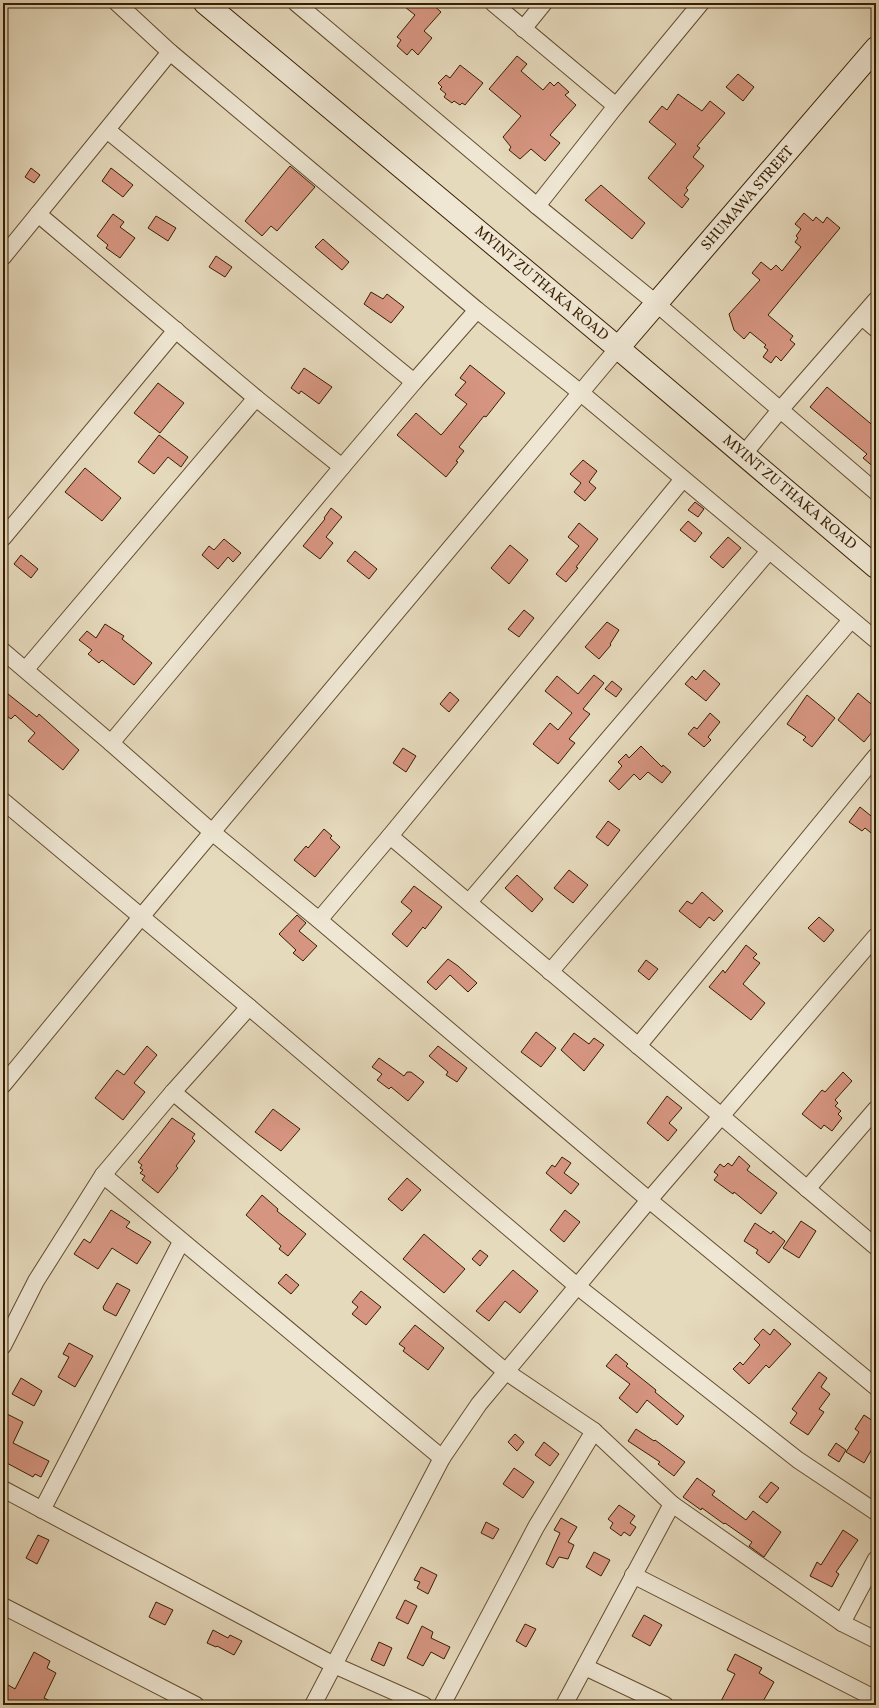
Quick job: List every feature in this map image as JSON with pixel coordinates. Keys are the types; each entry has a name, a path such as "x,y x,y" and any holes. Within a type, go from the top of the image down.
{"street":[{"path":"117,3 170,52 477,310 582,393 876,640"},
{"name":"MYINT ZU THAKA ROAD","path":"205,3 618,348 876,567"},
{"path":"296,3 537,206 657,304 876,492"},
{"path":"493,3 616,106"},
{"path":"523,29 544,3"},
{"path":"537,206 616,106 701,3"},
{"name":"SHUMAWA STREET","path":"618,348 876,48"},
{"path":"3,257 170,52"},
{"path":"107,130 414,382"},
{"path":"38,214 256,398 342,467"},
{"path":"743,455 780,410 876,300"},
{"path":"111,743 342,467 477,310"},
{"path":"862,317 876,329"},
{"path":"3,538 176,330"},
{"path":"3,1085 141,917 582,393 618,348"},
{"path":"26,669 256,398"},
{"path":"319,920 390,836 683,479"},
{"path":"468,902 769,551"},
{"path":"550,972 851,620"},
{"path":"3,651 26,669 212,832 319,920 649,1200 876,1387"},
{"path":"638,1046 876,756"},
{"path":"3,802 249,1007 577,1286 798,1460 876,1512"},
{"path":"390,836 876,1246"},
{"path":"313,1705 442,1458 479,1404 649,1200 722,1117 876,936"},
{"path":"3,1346 36,1281 103,1175 173,1092 249,1007"},
{"path":"173,1092 505,1371 594,1431 672,1504 842,1623 876,1640"},
{"path":"807,1189 876,1109"},
{"path":"103,1175 181,1242 442,1458"},
{"path":"42,1510 181,1242"},
{"path":"442,1705 536,1527 594,1431"},
{"path":"3,1489 334,1665 424,1705"},
{"path":"564,1705 672,1504"},
{"path":"842,1623 876,1559"},
{"path":"633,1575 876,1699"},
{"path":"3,1606 196,1705"},
{"path":"585,1667 665,1705"}],"building":[{"path":"400,3 431,3 441,12 424,31 432,38 418,55 412,49 407,55 397,46 401,40 397,37 415,15"},
{"path":"517,56 527,64 521,71 543,90 550,82 554,86 558,82 569,92 565,95 576,105 550,135 560,143 545,161 531,149 520,159 509,150 511,147 503,137 521,116 489,89"},
{"path":"460,65 483,83 465,105 462,103 460,105 454,101 452,103 444,97 446,94 440,89 442,87 438,83 446,75 450,78"},
{"path":"738,74 754,87 743,101 726,87"},
{"path":"678,94 702,111 710,101 725,113 697,146 700,148 693,157 704,166 686,188 688,190 684,195 689,199 682,208 648,178 676,144 649,122 662,106 667,110"},
{"path":"290,166 315,187 277,231 271,226 262,236 245,221"},
{"path":"31,168 40,175 34,183 25,177"},
{"path":"111,168 133,185 123,197 102,181"},
{"path":"601,185 645,223 632,239 585,200"},
{"path":"804,213 813,221 816,217 823,223 827,217 840,228 768,315 793,336 790,340 795,344 781,361 776,356 771,363 763,357 768,350 764,347 766,345 750,332 744,339 734,330 729,314 760,280 752,273 761,262 771,270 776,265 782,271 801,247 795,242 798,238 796,236 801,229 795,224"},
{"path":"113,214 124,222 120,227 135,238 120,258 106,248 108,245 97,236"},
{"path":"156,216 176,228 168,241 148,228"},
{"path":"323,239 349,262 342,270 315,247"},
{"path":"216,256 232,267 225,277 209,267"},
{"path":"371,292 383,299 387,294 404,307 391,323 364,304"},
{"path":"470,365 505,393 459,447 464,451 456,461 458,462 446,477 397,435 416,413 441,435 467,404 455,395 466,382 460,378"},
{"path":"304,368 332,387 319,404 301,391 299,394 291,388"},
{"path":"158,383 184,403 160,433 134,413"},
{"path":"827,387 876,428 876,469 863,458 867,454 810,407"},
{"path":"159,435 188,457 181,467 168,457 154,474 138,462"},
{"path":"583,460 597,471 589,482 596,488 585,501 574,492 581,483 570,474"},
{"path":"85,468 121,498 102,521 65,492"},
{"path":"695,502 704,509 698,517 688,510"},
{"path":"331,508 342,517 326,537 333,543 320,559 303,546 325,519 324,518"},
{"path":"688,521 702,533 695,542 680,530"},
{"path":"579,523 598,539 576,567 578,568 566,582 556,574 579,546 568,537"},
{"path":"728,537 741,548 723,568 710,557"},
{"path":"224,539 241,553 233,562 228,557 218,569 202,555 209,546 214,550"},
{"path":"510,545 528,560 509,584 491,568"},
{"path":"355,551 377,569 369,579 347,561"},
{"path":"21,555 38,569 31,578 14,564"},
{"path":"524,610 534,618 519,637 508,629"},
{"path":"607,622 619,630 610,644 611,645 599,659 585,647"},
{"path":"105,624 124,636 122,639 152,663 134,685 102,660 99,663 88,654 92,650 79,640 87,631 96,638"},
{"path":"704,670 720,684 706,701 685,684 692,676 696,680"},
{"path":"594,675 604,683 583,709 590,714 569,739 575,743 558,764 533,744 550,723 558,730 572,713 545,691 557,676 578,694"},
{"path":"612,681 622,689 616,697 605,689"},
{"path":"3,690 37,717 39,714 79,750 63,770 28,741 35,733 15,715 11,719 3,713"},
{"path":"450,692 459,700 449,712 440,704"},
{"path":"858,693 876,708 876,727 864,742 838,720"},
{"path":"807,695 835,718 812,747 803,740 806,737 787,724"},
{"path":"710,713 720,722 708,737 711,740 704,747 688,734 694,727 697,729"},
{"path":"641,746 662,767 663,765 671,772 662,783 648,772 640,780 634,774 619,790 609,781 622,766 618,762 626,754 629,758"},
{"path":"403,748 416,756 406,772 393,763"},
{"path":"860,807 876,820 876,837 865,828 862,831 849,822"},
{"path":"608,821 620,830 608,846 596,837"},
{"path":"324,829 332,836 330,838 340,847 315,877 294,860 306,846 308,848"},
{"path":"569,870 588,885 573,903 554,888"},
{"path":"517,875 543,899 532,912 505,888"},
{"path":"414,886 442,907 425,929 423,927 407,947 392,934 412,911 401,902"},
{"path":"702,892 723,911 714,921 709,917 700,928 679,911 687,901 692,904"},
{"path":"297,915 306,923 299,931 317,946 303,961 293,953 296,950 279,934"},
{"path":"819,917 834,930 824,942 808,928"},
{"path":"746,945 757,954 753,958 760,963 743,984 765,1003 751,1020 709,987 723,970 725,973"},
{"path":"448,959 477,983 468,992 450,975 436,990 427,982"},
{"path":"646,960 658,969 649,980 638,971"},
{"path":"536,1032 556,1048 541,1067 521,1052"},
{"path":"574,1033 589,1044 594,1038 604,1045 584,1071 561,1050"},
{"path":"147,1046 157,1055 134,1083 145,1092 123,1120 95,1098 117,1070 124,1075"},
{"path":"438,1046 467,1068 457,1082 446,1075 448,1072 429,1056"},
{"path":"379,1058 404,1076 407,1072 411,1072 424,1082 408,1101 391,1087 389,1089 377,1080 382,1074 372,1067"},
{"path":"843,1072 852,1081 835,1100 838,1103 835,1106 841,1111 838,1114 842,1118 832,1131 824,1125 821,1129 802,1114 822,1090 825,1092"},
{"path":"667,1096 682,1108 669,1123 677,1130 668,1141 647,1123"},
{"path":"273,1109 300,1129 281,1151 255,1132"},
{"path":"172,1118 195,1134 192,1138 195,1141 176,1166 178,1168 158,1193 142,1180 145,1176 140,1173 143,1170 140,1168 142,1165 138,1162"},
{"path":"739,1156 750,1166 747,1170 777,1193 761,1214 734,1192 733,1194 714,1180 718,1175 714,1172 720,1164 724,1167 728,1163 732,1166"},
{"path":"562,1157 571,1163 564,1173 579,1184 571,1194 546,1173 552,1165 555,1167"},
{"path":"407,1178 421,1190 402,1211 388,1199"},
{"path":"262,1195 278,1209 277,1211 306,1234 288,1256 279,1249 281,1246 246,1215"},
{"path":"111,1210 130,1222 126,1227 151,1242 137,1264 112,1248 98,1269 74,1254 84,1239 90,1243"},
{"path":"565,1210 580,1222 564,1242 550,1230"},
{"path":"801,1221 816,1231 799,1258 783,1248"},
{"path":"755,1223 771,1234 773,1231 785,1241 769,1263 756,1253 758,1250 744,1241"},
{"path":"424,1234 465,1269 444,1293 403,1259"},
{"path":"480,1250 488,1256 480,1266 472,1259"},
{"path":"513,1270 538,1291 520,1313 505,1301 489,1321 476,1311"},
{"path":"286,1274 299,1285 291,1294 278,1283"},
{"path":"117,1283 130,1290 116,1316 104,1310 103,1307"},
{"path":"361,1291 381,1307 366,1325 352,1314 358,1307 352,1302"},
{"path":"415,1325 444,1348 428,1370 403,1351 405,1348 399,1344"},
{"path":"763,1329 770,1335 774,1329 791,1344 769,1368 766,1365 749,1384 733,1369 740,1362 743,1365 760,1345 754,1339"},
{"path":"69,1343 93,1356 75,1387 58,1377 69,1357 63,1354"},
{"path":"616,1354 628,1364 626,1366 656,1390 655,1392 684,1416 677,1425 647,1400 637,1413 619,1398 630,1384 606,1366"},
{"path":"819,1372 827,1378 821,1387 830,1394 819,1409 824,1412 808,1435 790,1423 797,1413 792,1409"},
{"path":"21,1378 42,1391 34,1406 12,1394"},
{"path":"3,1412 23,1422 13,1443 49,1461 41,1477 35,1474 33,1477 3,1461"},
{"path":"864,1415 876,1423 876,1438 864,1463 846,1452 859,1432 855,1429"},
{"path":"636,1429 654,1441 655,1440 685,1462 674,1476 658,1464 660,1462 628,1441"},
{"path":"515,1434 524,1442 517,1451 508,1442"},
{"path":"544,1442 559,1454 550,1466 535,1455"},
{"path":"836,1443 846,1450 839,1462 828,1455"},
{"path":"514,1468 534,1482 523,1498 503,1484"},
{"path":"697,1478 715,1491 712,1495 746,1520 753,1511 781,1532 764,1557 749,1546 752,1542 683,1497"},
{"path":"771,1482 779,1488 767,1503 759,1497"},
{"path":"619,1505 635,1516 630,1523 636,1527 630,1536 624,1532 621,1536 610,1528 613,1523 608,1519"},
{"path":"561,1518 577,1527 568,1542 574,1545 568,1559 559,1557 553,1568 546,1564 560,1533 554,1530"},
{"path":"486,1522 499,1529 493,1539 481,1533"},
{"path":"843,1530 858,1540 836,1572 839,1574 832,1587 810,1576 817,1562 821,1565"},
{"path":"38,1535 49,1540 37,1564 26,1558"},
{"path":"594,1552 610,1560 601,1576 586,1567"},
{"path":"421,1567 437,1575 428,1594 417,1588 420,1582 414,1580"},
{"path":"405,1600 417,1606 408,1624 396,1618"},
{"path":"156,1602 173,1610 165,1625 149,1617"},
{"path":"644,1615 662,1625 650,1646 632,1636"},
{"path":"525,1624 536,1629 526,1647 516,1641"},
{"path":"422,1626 433,1632 431,1638 450,1647 444,1659 431,1652 423,1666 407,1658"},
{"path":"213,1630 228,1638 230,1635 242,1641 234,1655 217,1646 216,1647 207,1643"},
{"path":"379,1642 392,1648 384,1666 371,1660"},
{"path":"34,1652 50,1661 47,1668 56,1673 44,1698 59,1705 3,1705 3,1682 15,1689"},
{"path":"735,1654 762,1668 759,1673 774,1682 761,1705 719,1705 735,1674 727,1670"}]}
